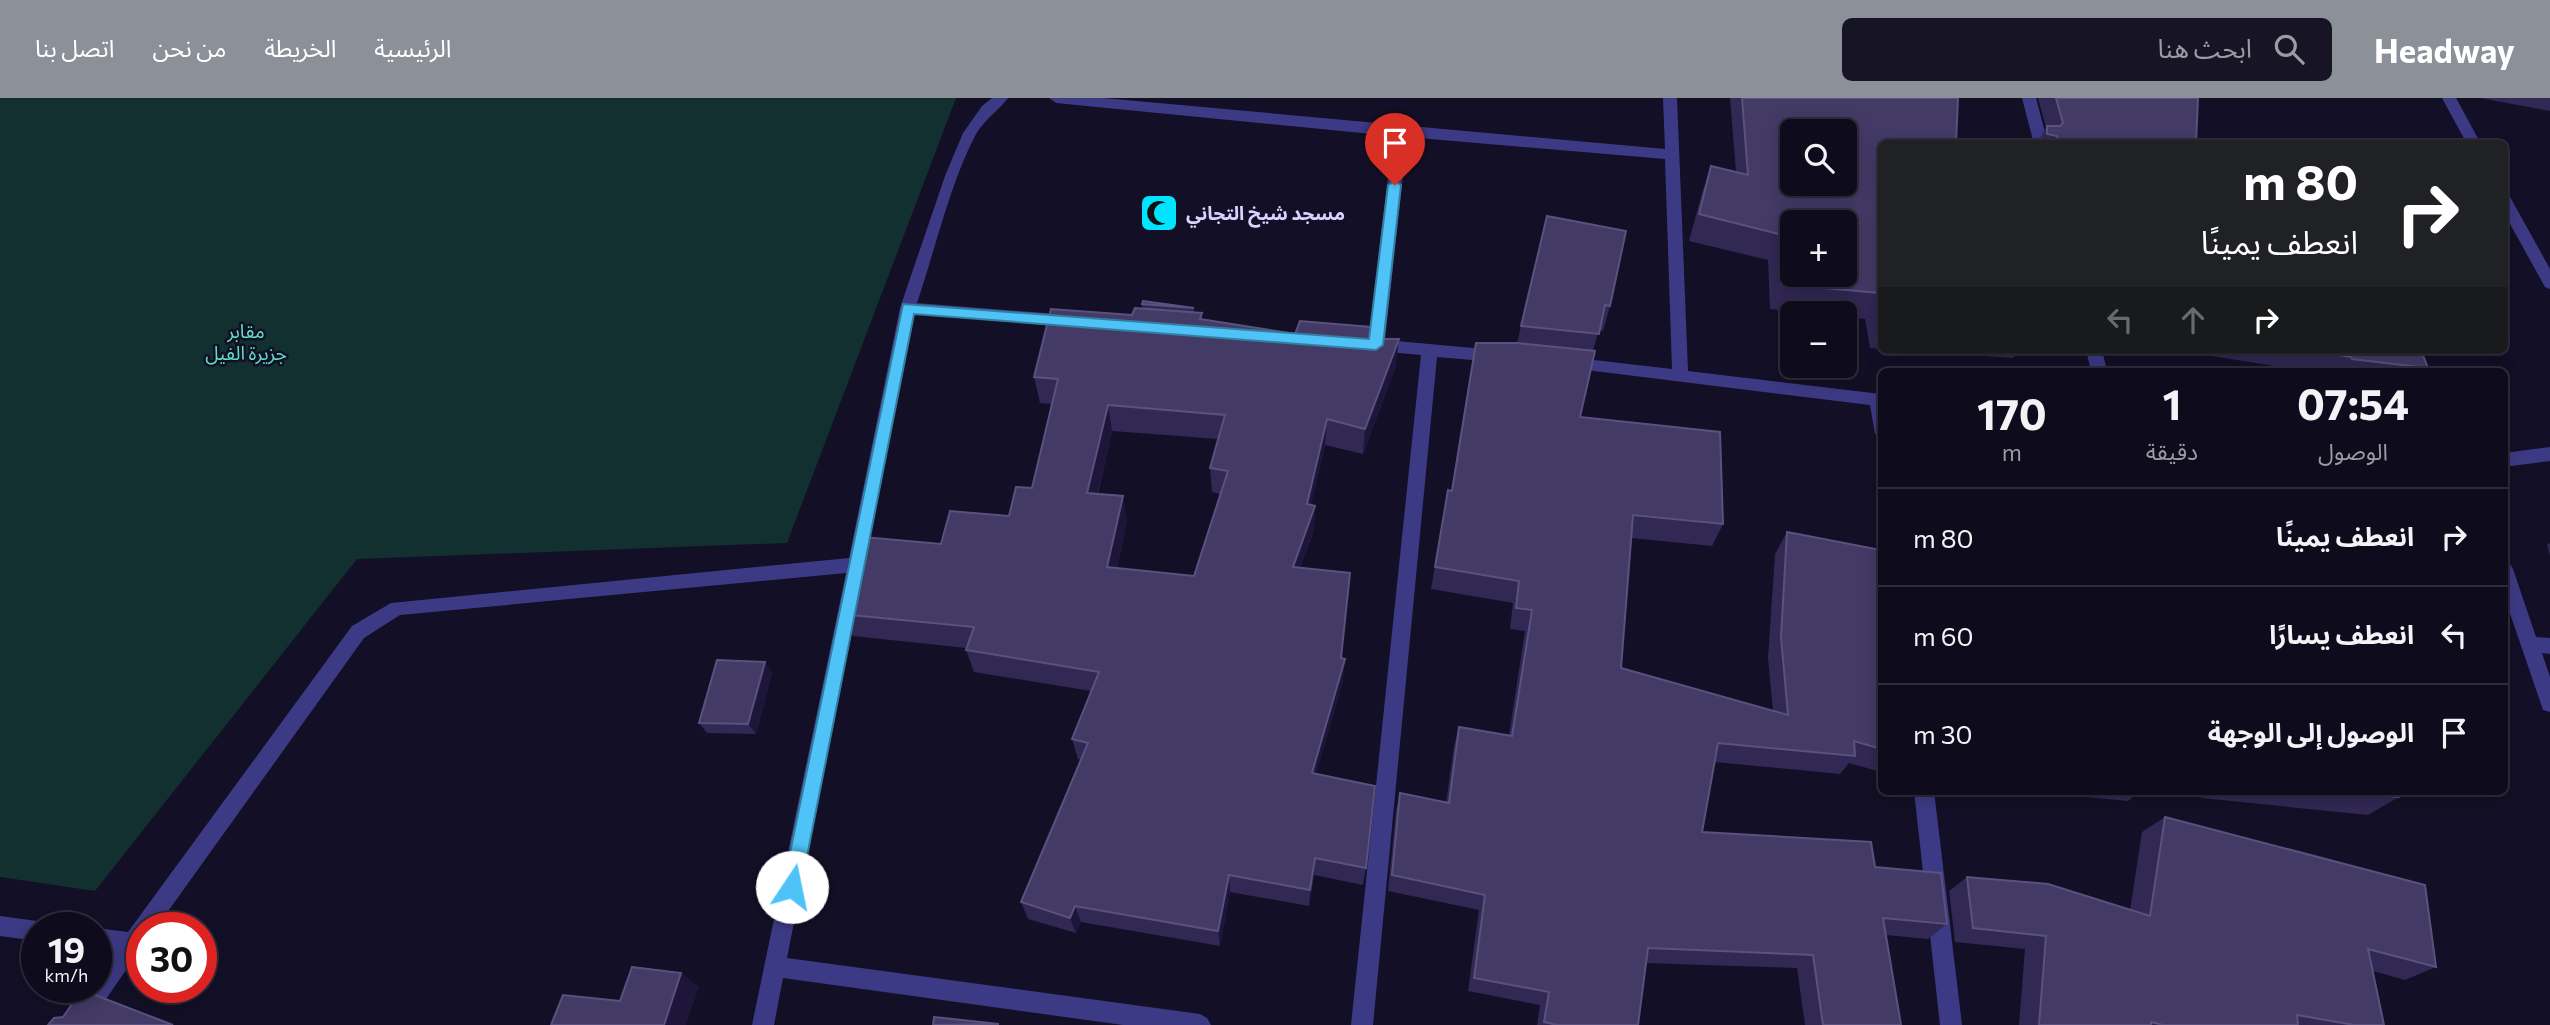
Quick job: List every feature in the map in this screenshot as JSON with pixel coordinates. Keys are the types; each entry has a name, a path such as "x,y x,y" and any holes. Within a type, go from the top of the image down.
{"street":[{"path":"763,1025 908,308 952,176 970,133 987,109 1001,98"},
{"path":"1056,98 1672,155"},
{"path":"1670,98 1680,375"},
{"path":"2029,98 2040,140"},
{"path":"2449,98 2472,140"},
{"path":"1401,132 1369,344 1514,358"},
{"path":"2508,206 2550,283"},
{"path":"908,308 1087,322"},
{"path":"1362,1025 1430,349"},
{"path":"1555,362 1878,400"},
{"path":"2508,459 2550,454"},
{"path":"154,912 358,632 397,608 856,565"},
{"path":"2508,581 2550,704"},
{"path":"2529,644 2550,646"},
{"path":"1924,795 1951,1025"},
{"path":"0,926 21,929"},
{"path":"75,1025 126,952"},
{"path":"776,967 1200,1025"}],"green space":[{"name":"مقابر جزيرة الفيل","path":"0,98 956,98 787,543 357,559 95,891 0,877"}],"building":[{"path":"1742,98 1958,98 1956,140 1878,140 1878,293 1814,287 1857,287 1857,210 1780,210 1780,259 1779,234 1699,214 1711,166 1748,175"},
{"path":"2056,98 2198,98 2196,140 2058,140 2057,136 2047,134 2047,126 2060,126 2063,123"},
{"path":"1547,216 1626,231 1610,306 1605,305 1599,334 1521,326"},
{"path":"1143,301 1194,308 1142,304"},
{"path":"1135,308 1202,313 1200,319 1295,334 1300,321 1383,328 1379,339 1399,339 1365,429 1327,419 1307,504 1315,506 1293,567 1350,573 1341,658 1345,659 1312,773 1375,786 1366,868 1315,858 1310,890 1229,875 1218,931 1075,906 1070,918 1021,902 1088,743 1072,739 1099,672 966,650 974,627 841,614 864,537 941,544 950,511 1009,516 1016,487 1032,488 1058,379 1034,377 1051,309 1132,315","holes":["1108,405 1225,415 1210,468 1228,471 1194,576 1107,567 1123,496 1087,493"]},
{"path":"1476,343 1517,343 1595,351 1580,417 1720,432 1723,524 1633,515 1621,668 1788,715 1781,637 1787,532 1878,549 1878,748 1854,741 1855,756 1718,743 1702,832 1871,842 1875,867 1941,873 1947,924 1883,918 1901,1025 1823,1025 1813,955 1648,948 1638,1025 1557,1025 1544,1022 1549,992 1474,978 1485,895 1392,875 1400,793 1449,803 1459,727 1512,736 1532,610 1516,608 1519,581 1435,567 1448,490 1452,491"},
{"path":"2333,354 2423,354 2428,368 2352,359"},
{"path":"717,660 765,662 748,724 699,723"},
{"path":"2165,817 2425,885 2436,967 2368,949 2384,1025 2354,1025 2297,1015 2298,1025 2163,1025 2151,1022 2151,1025 2039,1025 2046,936 1973,928 1967,877 2048,884 2150,916"},
{"path":"632,967 681,973 664,1025 551,1025 563,995 620,1001"},
{"path":"112,1002 173,1025 48,1025 54,1018 63,1017 73,1003"},
{"path":"934,1017 999,1024 933,1025"}],"place":[{"name":"مسجد شيخ التجاني","path":"1159,213"}],"route":[{"path":"792,887 908,308 1376,345 1395,185"}]}
